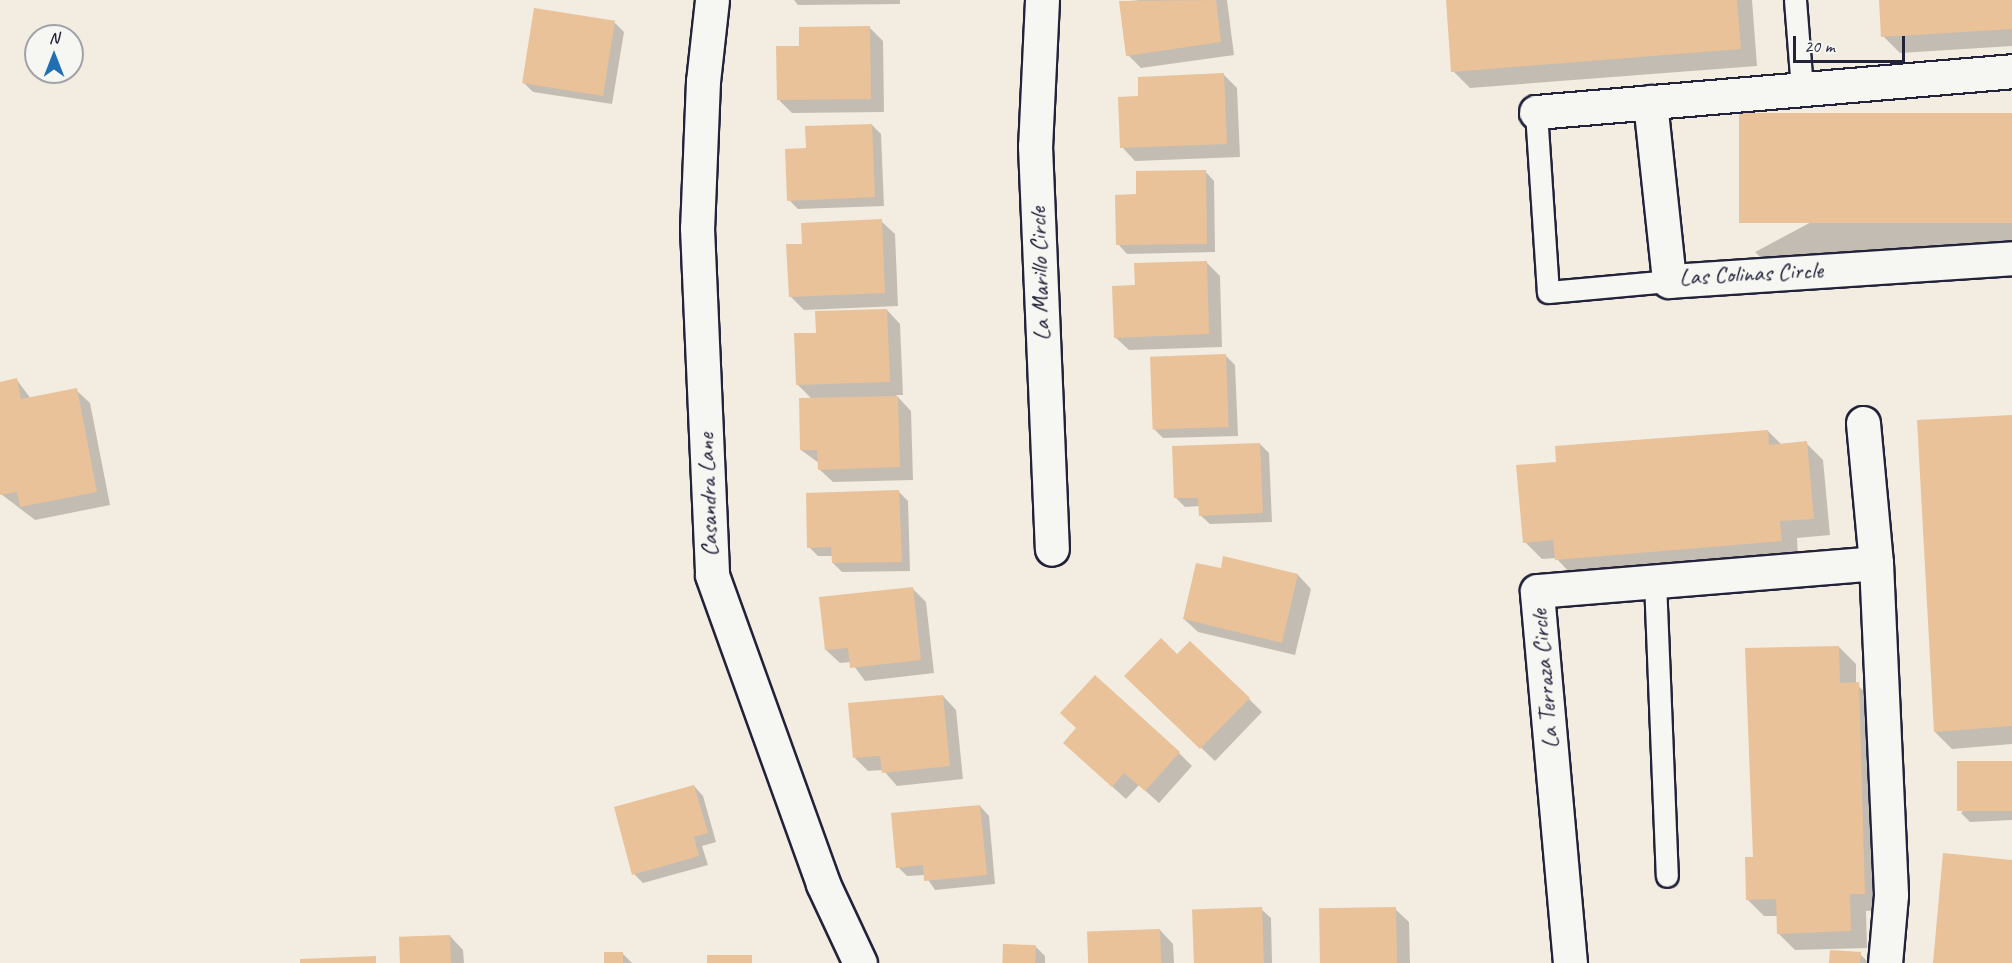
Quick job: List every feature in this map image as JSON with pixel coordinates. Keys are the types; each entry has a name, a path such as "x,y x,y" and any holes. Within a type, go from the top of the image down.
{"street":[{"name":"Casandra Lane","path":"712,0 703,81 697,228 712,575 823,884 860,963"},
{"name":"La Marillo Circle","path":"1042,0 1035,146 1052,549"},
{"path":"1536,112 2012,71"},
{"name":"Las Colinas Circle","path":"1650,102 1669,281 2012,258"},
{"path":"1863,423 1876,563 1891,896 1885,963"},
{"name":"La Terraza Circle","path":"1570,963 1537,591 1876,563"}],"lane":[{"path":"1795,0 1802,89"},
{"path":"1536,112 1548,292 1669,281"},
{"path":"1655,581 1667,876"}],"building":[{"path":"1216,0 1221,42 1126,56 1119,1"},
{"path":"1446,0 1737,0 1741,49 1451,72"},
{"path":"1879,0 2012,0 2012,29 1881,37"},
{"path":"534,8 615,21 603,96 522,83"},
{"path":"870,26 871,99 777,100 776,46 799,46 799,27"},
{"path":"1224,73 1227,144 1120,148 1118,97 1138,96 1138,77"},
{"path":"1739,113 2012,113 2012,223 1739,223"},
{"path":"872,124 875,197 787,201 785,149 806,148 805,126"},
{"path":"1206,170 1207,244 1116,245 1115,195 1136,194 1136,171"},
{"path":"882,219 885,293 789,297 786,244 802,244 801,223"},
{"path":"1207,261 1209,334 1114,338 1112,286 1135,285 1134,263"},
{"path":"887,309 890,382 796,385 794,333 816,333 815,311"},
{"path":"1226,354 1229,427 1153,430 1150,357"},
{"path":"17,378 21,399 77,388 97,492 20,507 17,492 0,495 0,382"},
{"path":"898,396 900,467 818,470 817,450 800,450 799,398"},
{"path":"2012,415 2012,726 1934,732 1917,420"},
{"path":"1768,430 1769,445 1807,441 1814,519 1780,521 1782,541 1555,560 1553,540 1523,543 1516,465 1556,462 1555,446"},
{"path":"1260,443 1263,513 1199,516 1198,498 1174,498 1172,446"},
{"path":"899,490 902,562 832,563 831,547 807,548 806,493"},
{"path":"1223,556 1298,574 1282,643 1183,619 1196,563 1221,568"},
{"path":"913,587 921,660 850,668 848,648 825,650 819,597"},
{"path":"1161,638 1177,654 1190,641 1250,698 1200,749 1124,676"},
{"path":"1839,646 1840,683 1859,682 1865,894 1850,894 1851,931 1777,934 1776,899 1746,900 1745,857 1753,857 1745,648"},
{"path":"1095,675 1180,752 1145,791 1124,773 1112,787 1063,743 1076,728 1060,713"},
{"path":"943,695 950,766 882,773 880,756 853,758 848,703"},
{"path":"1957,761 2012,761 2012,811 1957,811"},
{"path":"694,785 708,833 694,837 699,856 632,875 614,807"},
{"path":"980,805 987,875 924,881 923,865 896,868 891,813"},
{"path":"1943,853 2012,860 2012,963 1933,963"},
{"path":"1262,907 1264,963 1194,963 1192,909"},
{"path":"1396,907 1397,963 1320,963 1319,908"},
{"path":"1160,929 1161,963 1088,963 1087,932"},
{"path":"450,935 451,963 400,963 399,937"},
{"path":"1003,944 1036,945 1035,963 1002,963"},
{"path":"1830,950 1861,952 1860,963 1829,963"},
{"path":"604,952 623,952 623,963 604,963"},
{"path":"707,955 752,955 752,963 707,963"},
{"path":"376,956 376,963 300,963 300,959"}]}
